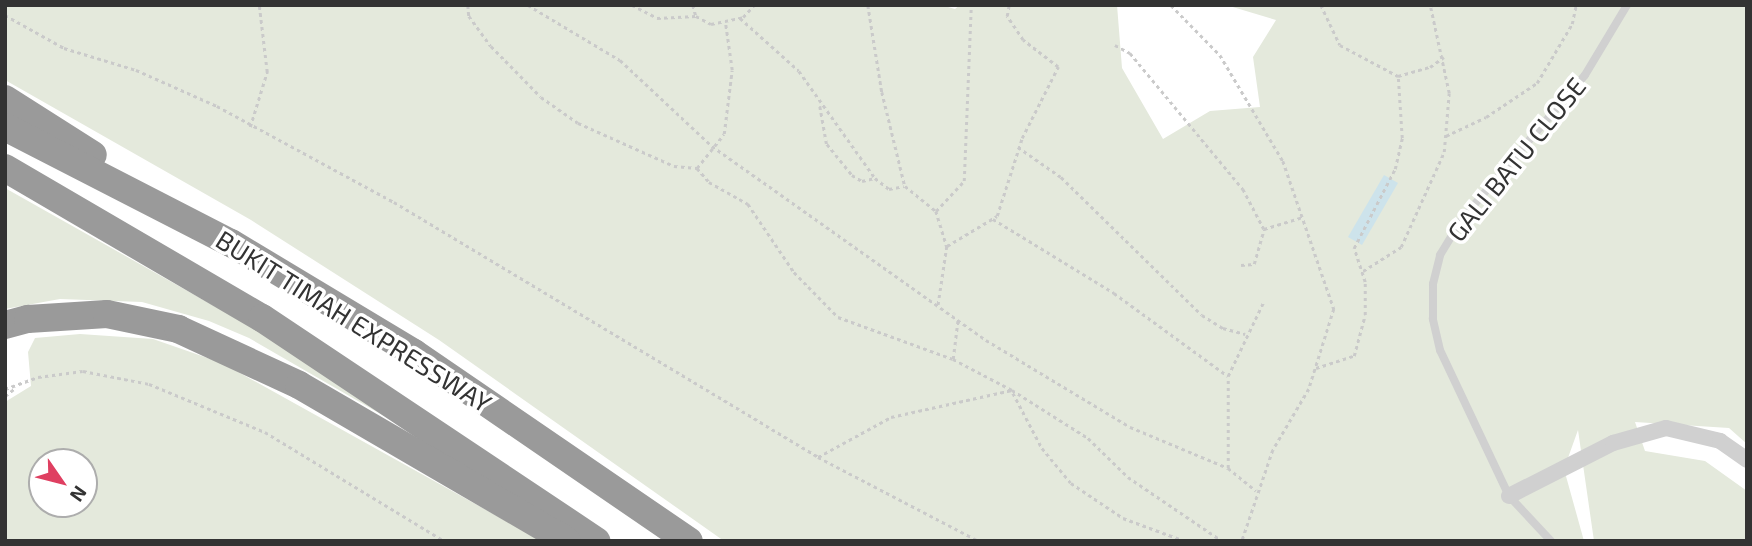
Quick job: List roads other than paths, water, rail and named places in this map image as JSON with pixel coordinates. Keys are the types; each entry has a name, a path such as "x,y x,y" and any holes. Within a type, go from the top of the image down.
{"highway":[{"path":"5,99 231,243"},
{"name":"BUKIT TIMAH EXPRESSWAY","path":"5,127 231,243 414,353 689,541"},
{"name":"BUKIT TIMAH EXPRESSWAY","path":"5,168 262,318 597,541"},
{"path":"5,325 28,319 107,314 178,329 299,385 567,541"}],"street":[{"path":"1509,496 1613,443 1666,428 1720,441 1747,460"}],"lane":[{"name":"GALI BATU CLOSE","path":"1551,541 1509,496 1440,350 1433,319 1433,284 1440,255 1462,219 1585,75 1627,5"}],"water":[{"path":"1384,175 1398,183 1362,245 1348,237"}]}
